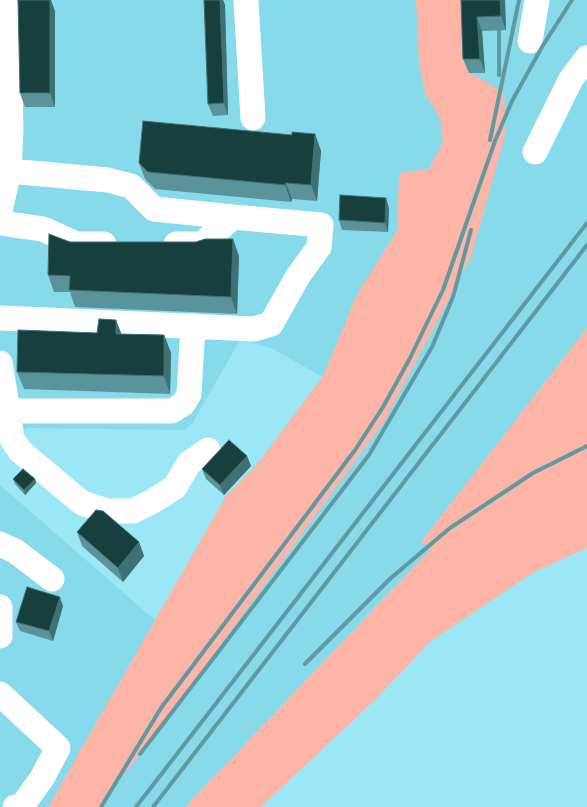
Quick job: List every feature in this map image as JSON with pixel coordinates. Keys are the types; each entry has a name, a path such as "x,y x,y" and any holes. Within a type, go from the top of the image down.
{"lane":[{"path":"0,211 8,171 11,129 4,46 8,0"},
{"path":"246,0 253,118"},
{"path":"530,41 537,0"},
{"path":"536,152 571,79 587,58"},
{"path":"0,318 254,329 270,324 298,276 319,247 320,225 154,209 131,186 108,180 8,171"},
{"path":"154,244 202,244 233,217"},
{"path":"0,223 43,229 76,244 125,244"},
{"path":"8,411 172,411 183,404 189,394 193,326"},
{"path":"0,363 12,439 20,451 82,502 107,511 133,511 175,487 189,463 208,450"},
{"path":"0,544 16,551 52,579"},
{"path":"0,607 0,636"},
{"path":"0,694 58,748 42,778 22,806 15,807"}],"shaded area":[{"path":"0,0 587,0 587,328 422,542 431,549 185,807 0,807 0,485 156,621 226,496 259,462 323,377 271,348 240,340 192,424 184,430 27,428 0,445"},
{"path":"416,0 466,0 469,73 504,93 506,132 471,257 384,422 141,753 98,807 48,807 226,496 259,462 323,376 357,294 397,231 399,173 429,169 443,142 440,119 425,93 419,63"},
{"path":"587,328 587,548 534,572 431,641 375,700 261,807 185,807 431,549 421,542"}],"building":[{"path":"18,0 50,0 50,93 20,93"},
{"path":"204,0 220,0 224,103 208,104"},
{"path":"461,0 500,0 501,16 477,17 480,59 463,59"},
{"path":"143,121 292,135 292,132 315,134 311,185 286,183 285,185 148,172 139,163"},
{"path":"340,195 386,198 385,223 339,220"},
{"path":"49,234 70,242 196,242 205,239 233,239 231,297 69,290 70,276 48,275"},
{"path":"99,319 116,320 116,334 164,335 164,376 17,372 18,330 97,333"},
{"path":"229,440 247,456 220,485 202,469"},
{"path":"23,469 35,479 24,490 13,479"},
{"path":"96,510 103,511 139,542 118,568 77,532"},
{"path":"27,587 60,597 49,631 16,622"}],"railway":[{"path":"499,0 499,75"},
{"path":"490,140 519,0"},
{"path":"101,807 161,708 355,450 383,407 409,360 443,290 495,141 512,101 542,47 572,0"},
{"path":"136,807 587,223"},
{"path":"140,754 369,455 432,347 453,297 471,230"},
{"path":"153,807 587,245"},
{"path":"305,664 391,578 450,528 533,473 587,446"}]}
